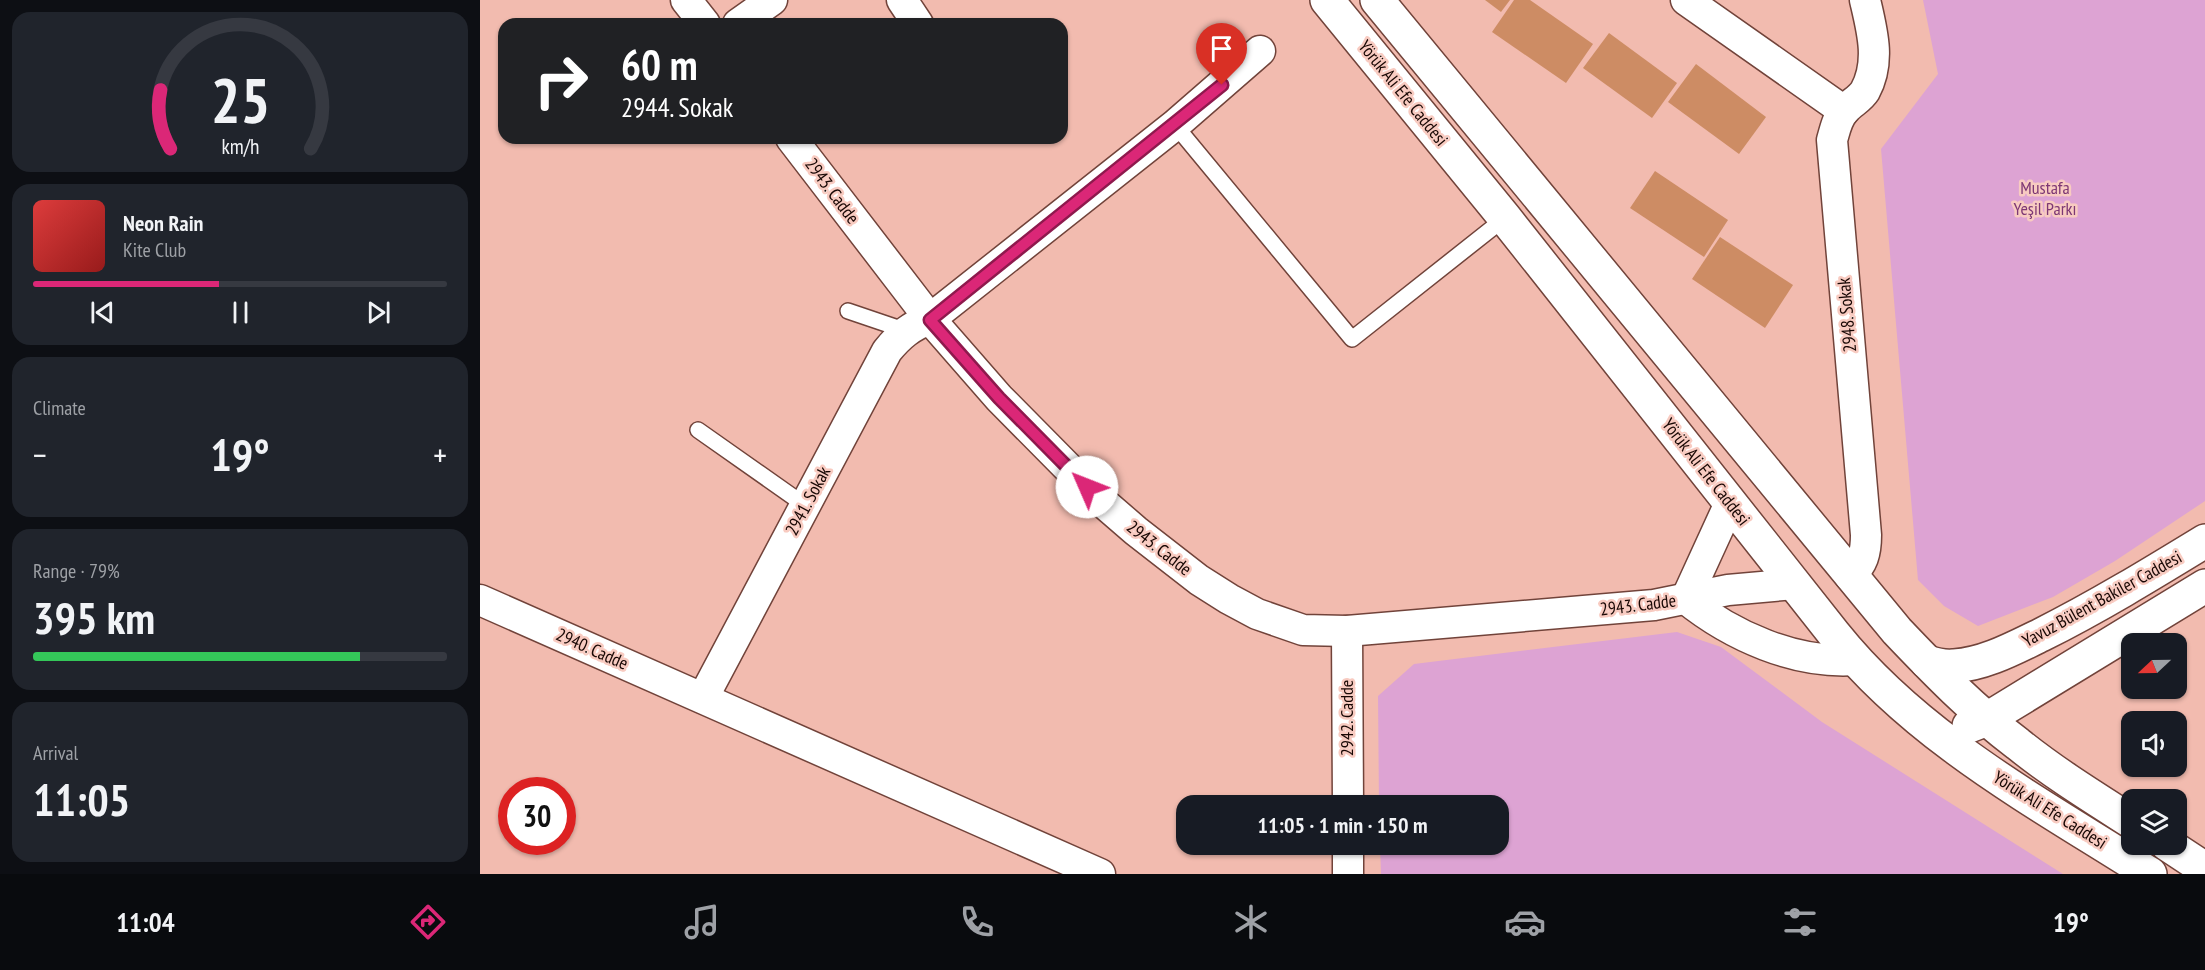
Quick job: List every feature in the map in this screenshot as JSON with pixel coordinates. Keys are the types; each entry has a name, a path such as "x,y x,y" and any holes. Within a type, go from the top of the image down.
{"street":[{"path":"686,0 700,18"},
{"path":"746,18 772,0"},
{"path":"902,0 914,18"},
{"name":"Yörük Ali Efe Caddesi","path":"1327,0 1505,218 1855,660 1880,687 1973,761 2150,874"},
{"name":"Yörük Ali Efe Caddesi","path":"1377,0 1893,626 1987,719 2055,772 2121,815"},
{"path":"1686,0 1844,111"},
{"name":"2948. Sokak","path":"1850,576 1864,558 1866,543 1832,140 1844,111 1865,91 1873,62 1874,44 1865,0"},
{"name":"2941. Sokak","path":"703,698 887,351 1175,125 1260,51"},
{"name":"2943. Cadde","path":"795,144 918,325 999,398 1099,499 1136,531 1198,580 1229,600 1281,624 1303,630 1347,631 1654,604 1728,590 1795,584"},
{"name":"2943. Cadde","path":"1686,599 1730,503"},
{"name":"Yavuz Bülent Bakiler Caddesi","path":"1927,662 1955,666 1978,661 2011,649 2083,614 2205,541"},
{"path":"1795,584 1850,576"},
{"path":"1917,718 1930,725 1947,729 1969,726 1987,719 2205,586"},
{"name":"2943. Cadde","path":"1686,599 1719,624 1771,646 1809,657 1855,660"},
{"name":"2940. Cadde","path":"480,600 1100,874"},
{"name":"2942. Cadde","path":"1347,631 1348,795"},
{"path":"1348,855 1348,874"},
{"path":"2184,855 2205,869"}],"lane":[{"path":"1175,125 1352,339 1505,218"},
{"path":"848,311 918,325"},
{"path":"698,430 806,506"}],"green space":[{"name":"Mustafa Yeşil Parkı","path":"1923,0 2205,0 2205,501 2115,561 2053,597 1978,626 1944,606 1918,580 1881,149 1938,74"},
{"path":"1677,632 1721,647 1822,722 2063,874 1381,874 1380,855 1509,855 1509,795 1379,795 1378,696 1414,664"}],"building":[{"path":"1485,0 1510,0 1501,12"},
{"path":"1514,0 1530,0 1593,44 1566,83 1492,32"},
{"path":"1609,33 1677,83 1652,118 1583,68"},
{"path":"1696,64 1766,117 1739,154 1668,102"},
{"path":"1655,171 1728,220 1704,257 1630,208"},
{"path":"1720,237 1793,285 1765,328 1692,279"}],"route":[{"path":"1087,487 999,398 930,320 1222,85"}]}
